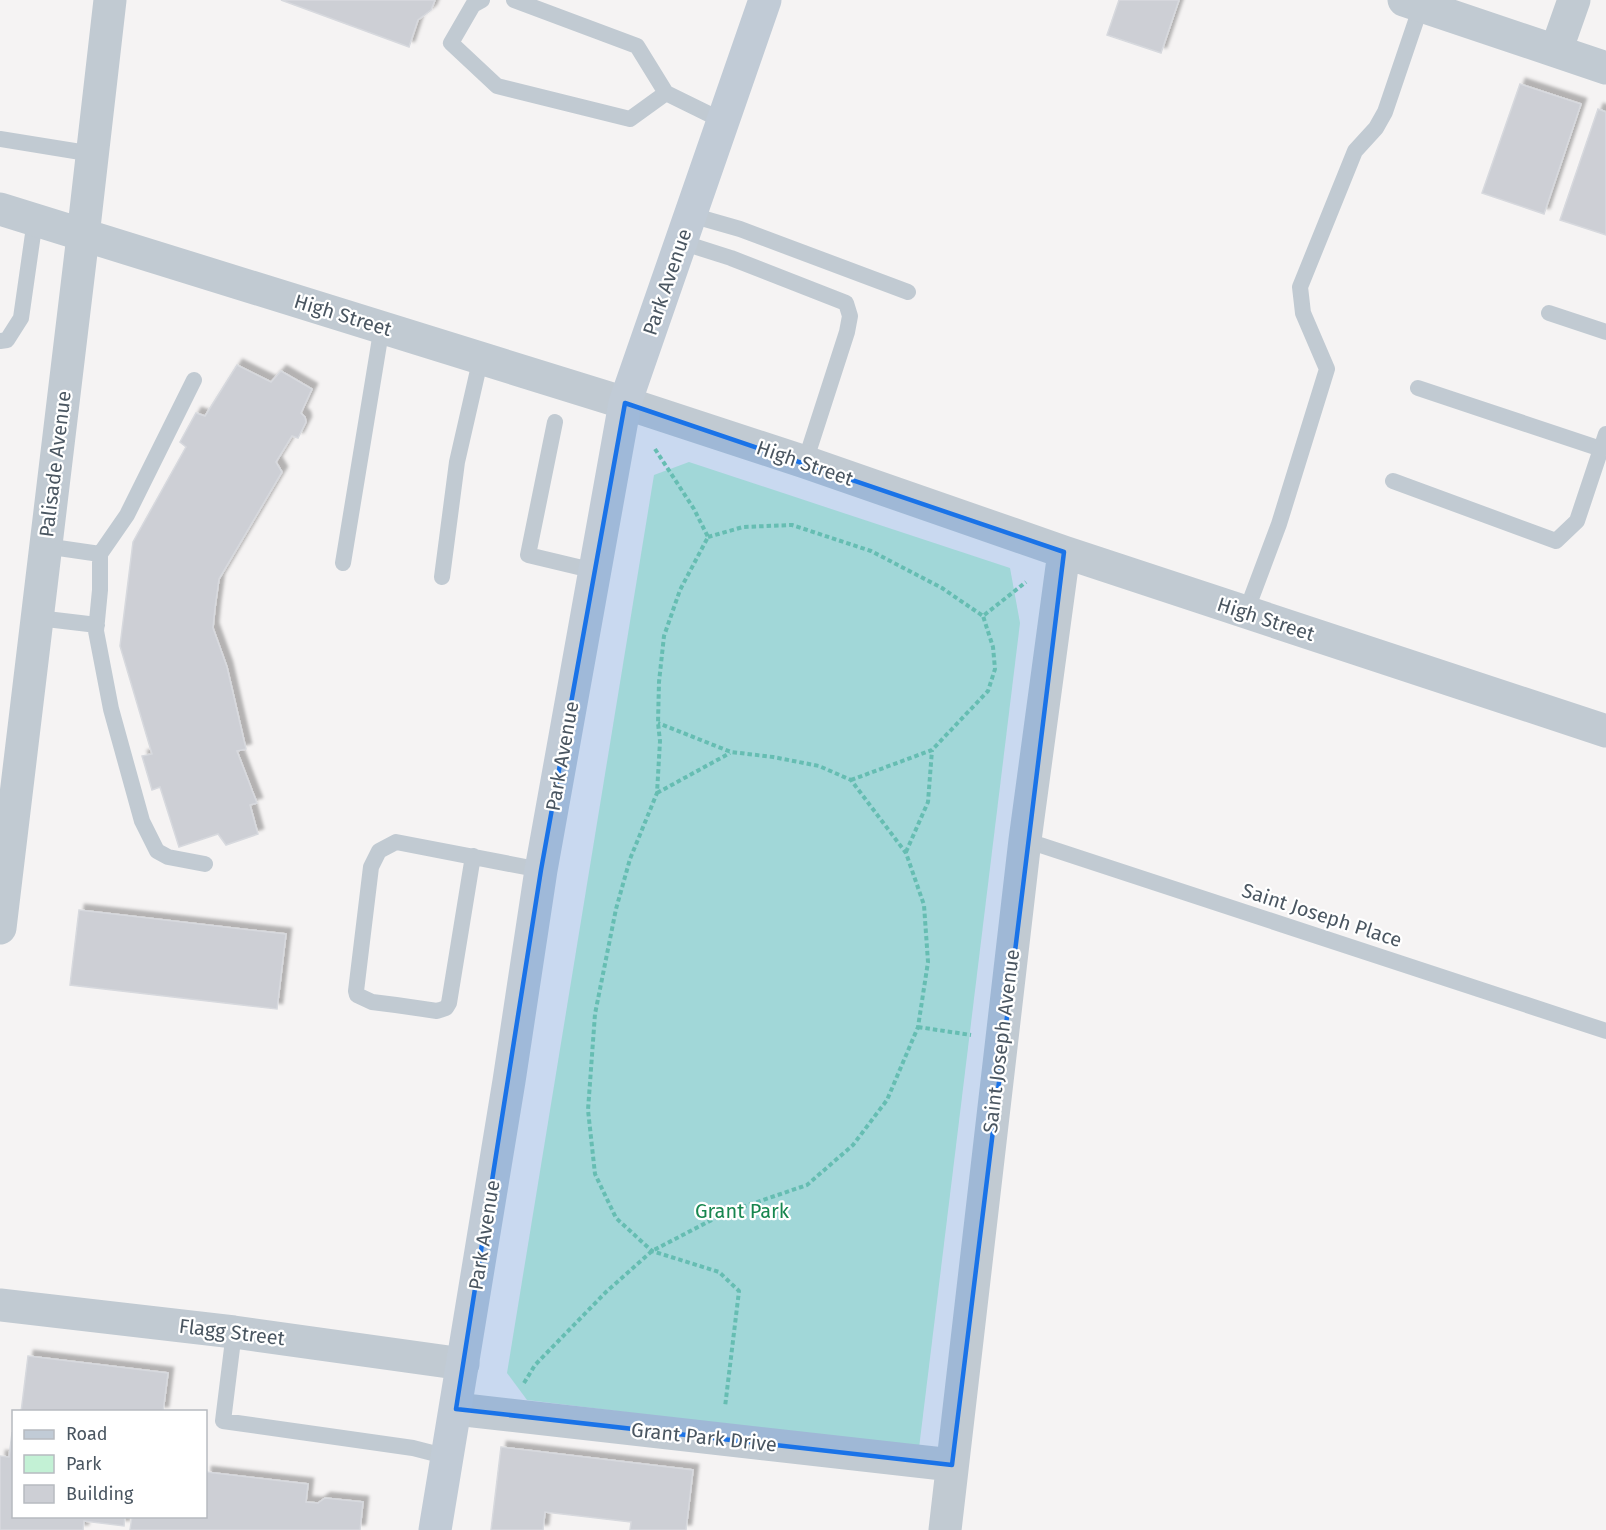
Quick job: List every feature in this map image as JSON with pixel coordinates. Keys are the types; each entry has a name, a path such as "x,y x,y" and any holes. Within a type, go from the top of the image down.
{"street":[{"name":"Palisade Avenue","path":"0,928 9,786 38,618 110,0"},
{"name":"Park Avenue","path":"435,1530 541,870 626,403 765,0"},
{"path":"1556,51 1574,0"},
{"path":"1413,3 1606,68"},
{"name":"High Street","path":"0,209 626,403 1064,552 1606,731"},
{"name":"Saint Joseph Avenue","path":"945,1530 1025,840 1064,552"},
{"name":"Flagg Street","path":"0,1305 234,1332 463,1364"},
{"name":"Grant Park Drive","path":"456,1409 952,1465"}],"lane":[{"path":"482,0 473,5 451,43 496,86 630,119 666,93"},
{"path":"514,0 637,46 666,93 723,121"},
{"path":"1246,612 1279,524 1327,369 1320,348 1303,313 1300,287 1355,151 1376,128 1385,112 1413,3"},
{"path":"0,139 93,154"},
{"path":"0,341 7,340 21,318 35,220"},
{"path":"686,229 740,229 908,292"},
{"path":"686,229 731,258 846,303 850,316 847,332 805,462"},
{"path":"1550,313 1606,332"},
{"path":"343,563 382,327"},
{"path":"442,577 457,462 482,357"},
{"path":"194,380 127,515 100,554 100,590 96,631 111,709 142,821 157,851 168,857 205,864"},
{"path":"1393,482 1556,541 1577,521 1603,442 1418,388"},
{"path":"555,422 528,555 595,570"},
{"path":"45,546 100,554"},
{"path":"38,618 97,625"},
{"name":"Saint Joseph Place","path":"1025,840 1606,1031"},
{"path":"473,856 449,1003 446,1008 437,1011 372,1002 357,995 371,867 379,851 396,842 473,856 541,870"},
{"path":"234,1332 223,1421 413,1448 448,1457"}],"path":[{"path":"626,403 694,509 708,537"},
{"path":"721,1439 739,1291 719,1272 652,1251 616,1218 595,1174 588,1110 595,1014 616,909 630,859 657,793 660,741 659,682 664,636 680,590 708,537 743,527 792,525 872,551 942,588 982,616 993,647 995,669 988,691 932,750 851,780"},
{"path":"982,616 1064,552"},
{"path":"507,1415 535,1365 606,1292 652,1251 725,1213 807,1185 853,1145 887,1100 918,1028 928,962 924,905 906,853 851,780 819,766 731,752 658,723"},
{"path":"906,853 928,802 932,750"},
{"path":"657,793 731,752"},
{"path":"918,1028 1002,1040"}],"highlighted area":[{"path":"625,403 1064,552 952,1465 456,1409 541,870"}],"green space":[{"name":"Grant Park","path":"689,462 1010,568 1020,623 919,1448 527,1400 507,1373 654,475"}],"building":[{"path":"281,0 435,0 431,10 418,20 409,47"},
{"path":"1119,0 1179,0 1161,53 1107,35"},
{"path":"1520,84 1581,104 1544,214 1482,193"},
{"path":"1598,109 1606,112 1606,235 1560,220"},
{"path":"237,365 271,382 281,371 312,389 301,413 306,422 298,438 292,436 276,462 282,472 219,579 215,608 213,628 227,667 246,749 237,751 257,803 250,805 258,834 226,845 218,834 179,847 160,787 152,790 142,756 152,754 120,646 133,542 186,447 180,442 196,413 205,416"},
{"path":"79,910 286,934 277,1009 70,985"},
{"path":"28,1356 168,1373 163,1410 21,1410"},
{"path":"12,1433 12,1518 125,1518 124,1526 84,1521 83,1530 0,1530 0,1456 9,1457"},
{"path":"501,1447 693,1470 686,1530 630,1530 631,1522 545,1512 543,1530 491,1530"},
{"path":"207,1472 308,1484 306,1502 318,1503 325,1498 363,1502 360,1530 130,1530 132,1518 207,1518"}]}
